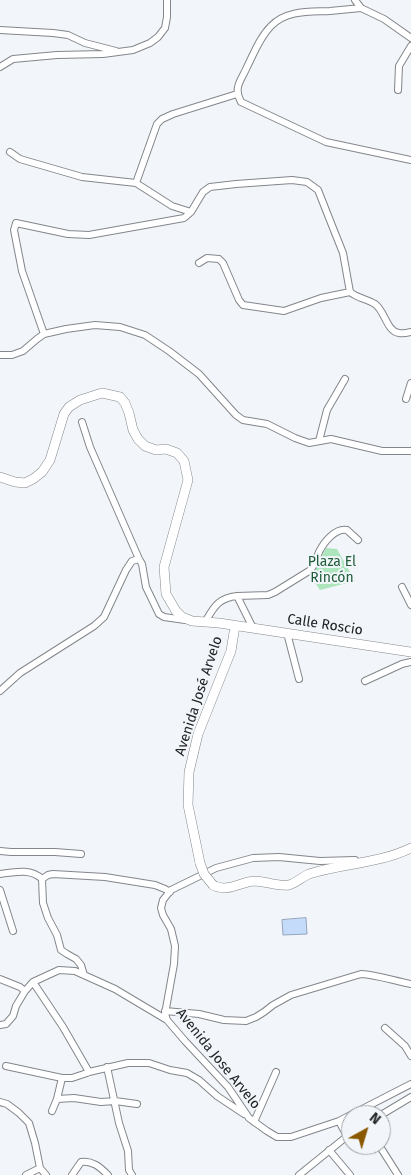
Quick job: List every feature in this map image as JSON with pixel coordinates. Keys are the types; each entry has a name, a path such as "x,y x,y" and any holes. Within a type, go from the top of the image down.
{"street":[{"path":"0,68 13,59 133,50 150,43 165,28 167,0"},
{"path":"355,0 361,8"},
{"path":"410,36 384,18 361,8 306,12 283,17 271,26 258,45 238,86 237,94 242,102 326,142 411,160"},
{"path":"0,30 53,32 120,52"},
{"path":"398,90 399,66 411,46"},
{"path":"136,183 157,124 162,119 237,94"},
{"path":"10,152 20,159 82,177 136,183 172,206 191,212"},
{"path":"44,334 22,271 14,230 16,223 68,234 89,235 184,218 191,212 203,192 210,187 292,180 307,182 318,190 343,253 350,292 380,308 388,326 393,332 400,334 411,332"},
{"path":"199,263 207,258 220,259 243,306 284,311 321,298 350,292"},
{"path":"0,355 12,355 23,351 44,334 95,325 120,327 146,335 169,351 199,374 236,415 244,420 267,424 294,438 309,443 332,439 382,451 411,452"},
{"path":"319,441 327,410 345,379"},
{"path":"406,399 411,383"},
{"path":"0,478 25,483 34,479 42,472 50,460 64,414 69,407 80,400 102,393 120,397 130,413 133,430 145,446 156,450 166,449 177,453 184,461 188,480 164,567 166,594 182,617 192,620"},
{"path":"82,422 90,447 142,564 146,587 159,614 164,617 192,620"},
{"path":"205,622 219,602 224,599 237,596 262,596 276,592 309,571 328,540 339,530 347,530 358,540"},
{"path":"0,691 20,673 94,626 104,617 126,570 132,561 139,559"},
{"path":"402,588 411,605"},
{"path":"237,596 253,628"},
{"name":"Calle Roscio","path":"192,620 411,652"},
{"name":"Avenida José Arvelo","path":"235,626 231,652 198,734 189,772 188,805 200,863 204,874 219,889 252,881 289,885 314,873"},
{"path":"287,633 299,679"},
{"path":"365,680 411,662"},
{"path":"42,879 53,874 106,877 155,885 170,892 178,886 216,868 253,858 279,857 348,861 380,856 411,844"},
{"path":"313,860 314,873 391,856 411,848"},
{"path":"0,850 81,854"},
{"path":"0,874 33,872 42,879 43,903 48,918 58,935 61,950 76,959 81,965 84,975"},
{"path":"0,890 13,931"},
{"name":"Avenida Jose Arvelo","path":"170,892 163,900 160,908 171,929 175,946 174,964 165,1010 167,1020 228,1087 252,1120 276,1137 291,1137 339,1121 411,1084"},
{"path":"0,1025 6,1024 13,1016 16,1006 33,982 59,970 76,972 115,989 167,1020"},
{"path":"165,1010 199,1014 224,1020 246,1021 264,1012 272,1004 291,995 361,974 370,974 411,984"},
{"path":"0,979 25,991"},
{"path":"33,982 63,1026 89,1072"},
{"path":"385,1028 405,1046 411,1056"},
{"path":"6,1066 62,1078 78,1076 128,1063 149,1063 187,1073 200,1080 217,1096 252,1120 276,1072"},
{"path":"107,1067 128,1151 129,1170 132,1175"},
{"path":"52,1111 62,1078"},
{"path":"57,1099 74,1098 137,1104"},
{"path":"391,1109 411,1098"},
{"path":"0,1102 7,1104 29,1123 40,1168 46,1175"},
{"path":"299,1175 341,1141"},
{"path":"329,1150 350,1175"},
{"path":"385,1155 397,1174"},
{"path":"72,1175 80,1162 86,1161 94,1164 108,1175"},
{"path":"26,1175 40,1168"}],"green space":[{"name":"Plaza El Rincón","path":"326,548 337,549 355,581 320,590 311,577"}],"water":[{"path":"306,918 307,934 283,935 282,920"}]}
